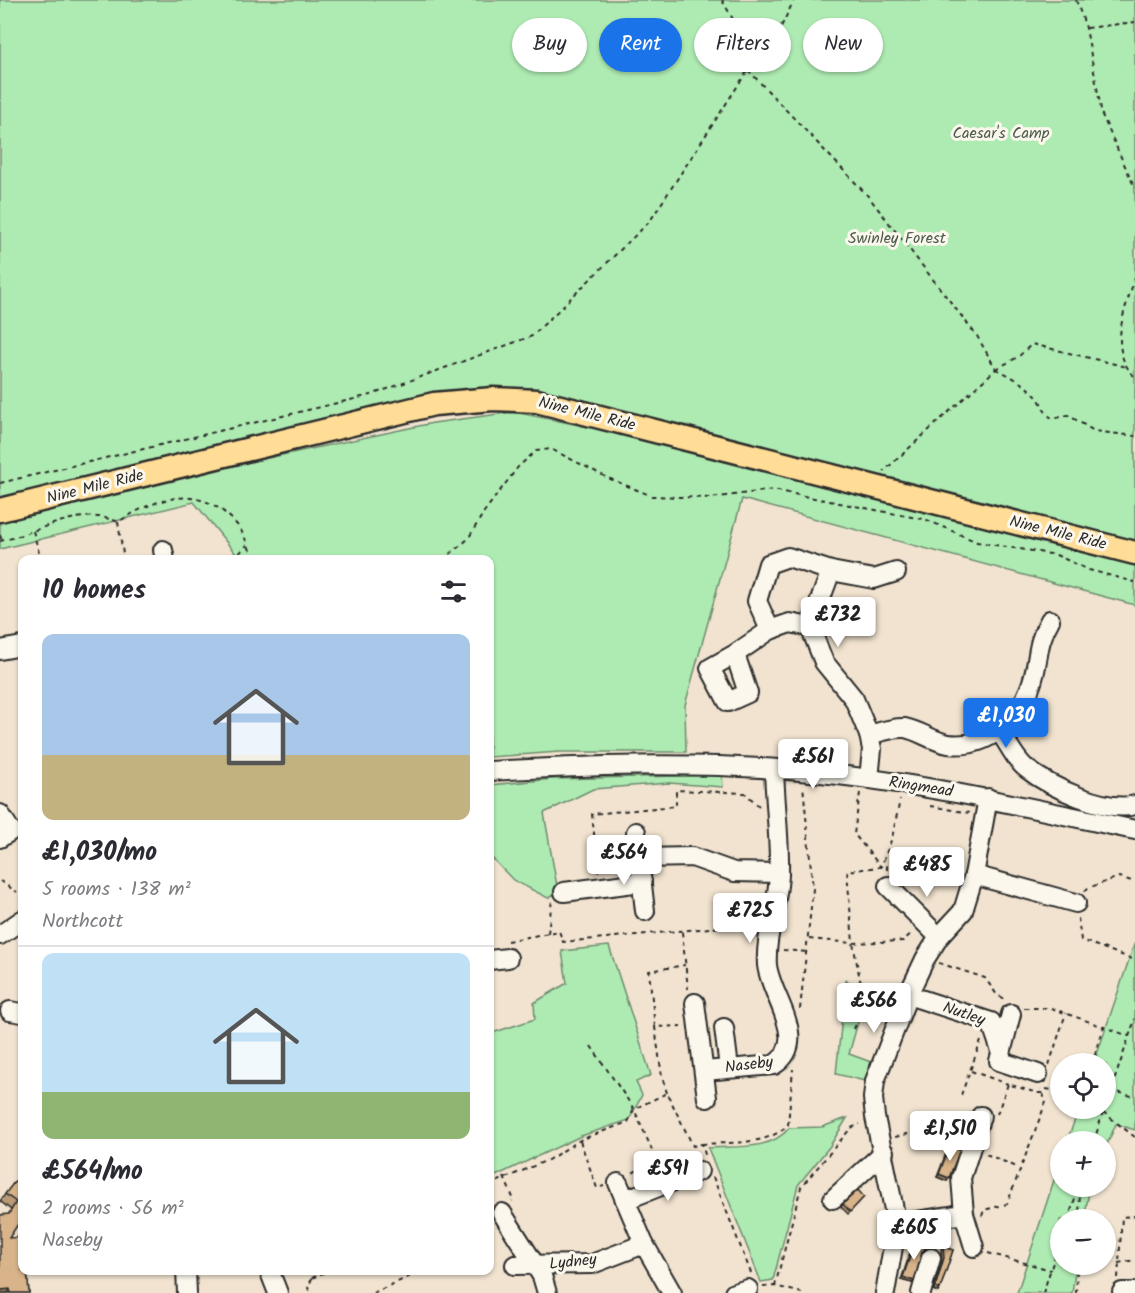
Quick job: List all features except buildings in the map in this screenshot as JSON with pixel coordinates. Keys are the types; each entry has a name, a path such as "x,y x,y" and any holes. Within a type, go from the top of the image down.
{"main road":[{"name":"Nine Mile Ride","path":"0,510 434,404 493,399 537,401 1135,553"}],"street":[{"path":"770,630 757,602 768,564 788,557 831,571 874,579 896,573"},
{"path":"831,571 810,627 824,662 854,699 869,735 872,749 865,778"},
{"path":"735,654 770,630 790,623 810,627"},
{"path":"869,735 894,728 906,728 934,741 955,745 975,742 1000,732 1019,708 1032,685 1040,626"},
{"path":"0,650 18,647"},
{"path":"1000,732 1025,768 1044,780 1069,793 1098,802 1135,806"},
{"name":"Ringmead","path":"494,771 693,766 774,769 865,778 988,798 1135,830"},
{"name":"Naseby","path":"704,1071 774,1065 782,1060 788,1050 788,1025 767,966 779,873 774,769"},
{"path":"885,1293 897,1224 875,1117 873,1098 875,1082 905,1001 925,959 939,937 963,910 974,875 988,798"},
{"path":"0,814 11,831 0,838"},
{"path":"636,832 645,911"},
{"path":"640,858 692,857 734,872 779,873"},
{"path":"974,875 1076,903"},
{"path":"564,892 642,882"},
{"path":"888,886 939,937"},
{"path":"0,935 18,923"},
{"path":"494,959 508,958"},
{"name":"Nutley","path":"905,1001 991,1022 1001,1052"},
{"path":"694,1004 707,1098"},
{"path":"1011,1006 999,1062 1043,1072"},
{"path":"724,1028 729,1068"},
{"path":"974,1247 964,1214 961,1178 981,1116"},
{"path":"832,1199 882,1147"},
{"path":"625,1200 699,1172"},
{"path":"618,1183 644,1244 672,1293"},
{"path":"897,1224 964,1214"},
{"name":"Lydney","path":"499,1217 542,1276 547,1293"},
{"name":"Lydney","path":"515,1265 592,1264 644,1244"},
{"path":"921,1293 931,1258"},
{"path":"186,1275 187,1293"},
{"path":"271,1275 278,1293"}],"path":[{"path":"722,0 732,18"},
{"path":"785,18 794,0"},
{"path":"1076,0 1086,28 1102,115 1135,188"},
{"path":"1086,28 1135,22"},
{"path":"0,483 371,395 532,336 650,221 747,72"},
{"path":"750,72 868,196 977,336 996,369 1011,376 1038,398 1042,411 1053,419 1068,415 1094,430 1135,436"},
{"path":"1135,278 1120,336 1119,350 1135,377"},
{"path":"859,483 882,474 996,369 1018,357 1032,344 1127,367"},
{"path":"450,555 468,539 484,512 518,467 536,451 551,449 608,478 651,496 710,498 773,490 927,520 977,542 1056,555 1089,570 1135,582"},
{"path":"118,522 154,502 194,497 212,505 238,526 252,555"},
{"path":"0,535 1,541 82,517 105,516 118,522"},
{"path":"118,522 123,555"},
{"path":"33,531 40,555"},
{"path":"238,555 247,545"},
{"path":"865,778 854,834 881,867"},
{"path":"599,886 592,814 676,806 676,790 746,794 775,820"},
{"path":"881,867 892,838 900,800"},
{"path":"888,886 887,866 847,871 853,943 861,985 869,992 905,1001"},
{"path":"1135,882 1119,877 1088,888 1076,903 1081,940 1135,960"},
{"path":"0,881 17,892"},
{"path":"548,933 551,900 564,892"},
{"path":"809,939 853,943 903,941 925,921"},
{"path":"508,958 507,941 559,931 563,942 743,926 769,942 807,952"},
{"path":"682,932 689,1001 694,1004"},
{"path":"925,959 985,978 997,995 1011,1006 1026,1009 1051,1008 1129,1036"},
{"path":"685,965 649,971 662,1077 667,1093 693,1146 702,1144 742,1289"},
{"path":"854,1029 869,992"},
{"path":"1043,1072 1066,1013"},
{"path":"1116,1073 1135,1019"},
{"path":"962,1095 988,1021"},
{"path":"655,1027 697,1025"},
{"path":"1096,1053 1104,1027"},
{"path":"580,1140 597,1188 618,1183 656,1159 634,1109 591,1046"},
{"path":"970,1071 1037,1093 1044,1093"},
{"path":"981,1116 994,1122 1008,1084"},
{"path":"982,1220 984,1210 1006,1204 1046,1102 1041,1088 1050,1090"},
{"path":"1116,1092 1135,1097"},
{"path":"494,1182 548,1160 580,1140 628,1122 634,1109 667,1093"},
{"path":"802,1293 775,1286 801,1187 851,1128 875,1117"},
{"path":"1116,1119 1135,1137"},
{"path":"882,1147 920,1131 1021,1168"},
{"path":"499,1217 503,1206 514,1200 504,1177"},
{"path":"1125,1289 1118,1263 1122,1217 1135,1216"},
{"path":"974,1247 1050,1269"},
{"path":"1118,1263 1135,1260"},
{"path":"1043,1293 1050,1272"},
{"path":"311,1293 308,1287 312,1278 319,1275"},
{"path":"373,1293 413,1275"},
{"path":"1076,1293 1077,1275"}],"green space":[{"name":"Swinley Forest","path":"0,0 1135,0 1135,543 516,390 0,503"},
{"path":"514,412 759,461 1135,566 1135,605 742,499 685,705 686,752 559,752 494,757 494,555 237,555 194,502 0,549 0,515 433,423"},
{"path":"722,775 723,787 669,783 593,789 544,813 558,892 548,898 513,880 494,860 494,785 553,779"},
{"path":"1135,942 1135,1130 1116,1124 1113,1131 1071,1131 1075,1119 1116,1119 1116,1053 1097,1053"},
{"path":"609,946 651,1075 636,1082 642,1095 629,1120 581,1136 494,1177 494,1032 535,1019 534,1003 567,983 562,951"},
{"path":"846,980 864,1001 849,1054 871,1062 865,1081 836,1074"},
{"path":"847,1118 830,1146 798,1185 773,1280 761,1282 708,1148 763,1144 773,1141 789,1128 822,1127"},
{"path":"1050,1192 1050,1197 1088,1197 1086,1209 1050,1209 1050,1275 1075,1275 1072,1293 1017,1293"}],"park label":[{"name":"Caesar's Camp","path":"1001,133"}]}
